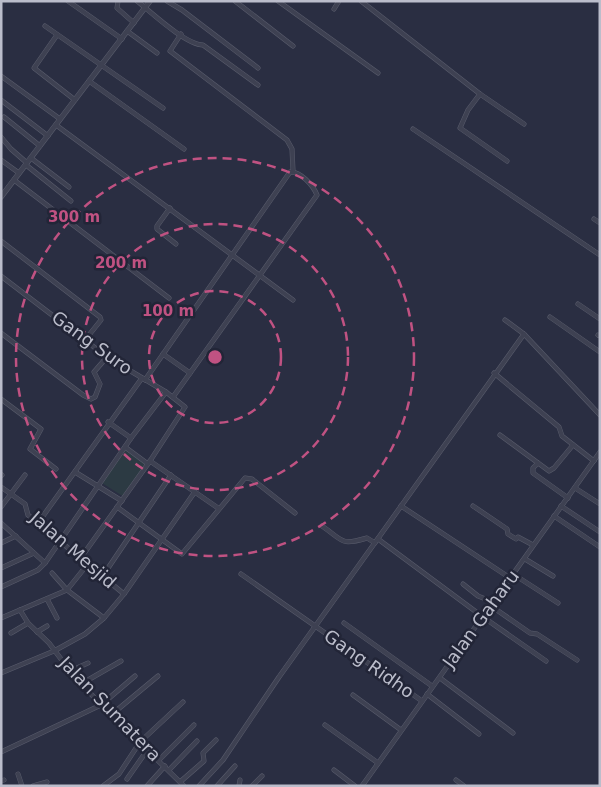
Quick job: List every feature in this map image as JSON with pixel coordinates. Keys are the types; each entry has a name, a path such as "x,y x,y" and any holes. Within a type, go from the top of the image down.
{"street":[{"path":"68,1 122,39"},
{"path":"118,1 117,8 134,23"},
{"path":"137,1 181,34 197,45 203,45 258,85"},
{"path":"1,196 150,1"},
{"path":"167,1 182,10 258,68"},
{"path":"235,1 293,46"},
{"path":"278,1 378,73"},
{"path":"334,8 339,1"},
{"path":"361,1 480,94 524,124"},
{"path":"45,26 163,108"},
{"path":"127,31 157,53"},
{"path":"173,397 317,195 315,189 293,172 292,149 287,140 170,51 181,34"},
{"path":"57,35 34,68 75,100"},
{"path":"1,76 60,120"},
{"path":"89,81 184,149"},
{"path":"480,94 468,110 460,128 508,160"},
{"path":"1,100 48,136"},
{"path":"4,117 40,146"},
{"path":"56,125 293,300"},
{"path":"413,129 600,255"},
{"path":"1,137 11,150 68,187"},
{"path":"1,160 19,173"},
{"path":"28,162 71,202"},
{"path":"38,523 108,422 163,354 290,172 293,172"},
{"path":"14,180 169,298"},
{"path":"170,208 157,229 176,244"},
{"path":"594,219 600,223"},
{"path":"1,241 100,317 101,320 85,340"},
{"name":"Gang Suro","path":"1,276 107,357 166,392 186,407 149,462"},
{"path":"578,304 600,319"},
{"path":"550,317 600,352"},
{"path":"505,320 524,334 600,414"},
{"path":"1,333 83,395 91,398 95,397 100,384 94,372 107,357"},
{"path":"199,786 223,760 229,748 494,373 524,334"},
{"path":"163,354 190,373"},
{"path":"494,373 559,428 562,436 594,461"},
{"path":"1,586 38,570 45,563 131,438 166,392"},
{"path":"1,399 41,428 30,449 56,469"},
{"path":"108,422 131,438"},
{"path":"500,435 538,463 552,470 573,445"},
{"path":"125,447 171,475 194,493 218,508"},
{"name":"Jalan Gaharu","path":"362,786 600,452"},
{"path":"80,559 149,462"},
{"path":"538,463 533,468 533,473 568,498"},
{"path":"75,472 122,501"},
{"path":"1,507 25,475"},
{"path":"102,577 171,475"},
{"path":"117,507 182,554 218,508 245,478 248,478 295,513"},
{"name":"Jalan Mesjid","path":"1,487 26,504 27,514 124,594"},
{"path":"574,488 600,504"},
{"path":"20,610 28,623 49,642 54,651 85,634 104,618 124,594 194,493"},
{"path":"401,506 558,603"},
{"path":"473,506 507,529 512,537 516,539 518,537 533,545"},
{"path":"561,506 600,532"},
{"path":"554,516 600,547"},
{"path":"1,523 45,563"},
{"path":"322,526 345,542 354,543 368,538 376,541 546,661"},
{"path":"1,543 16,536"},
{"path":"1,568 34,553"},
{"path":"524,559 553,576"},
{"path":"1,618 67,590 87,565"},
{"path":"52,573 67,590 104,618"},
{"name":"Gang Ridho","path":"241,574 422,701"},
{"path":"463,584 530,633 537,634 576,660"},
{"path":"47,598 57,618"},
{"path":"10,633 28,623"},
{"path":"344,623 432,686"},
{"path":"37,632 48,626"},
{"name":"Jalan Sumatera","path":"1,673 54,651 101,705 184,786"},
{"path":"81,684 121,661"},
{"path":"70,671 88,663"},
{"path":"1,752 101,705 135,676"},
{"path":"111,715 158,676"},
{"path":"440,678 513,733"},
{"path":"427,694 479,734"},
{"path":"352,696 401,730"},
{"path":"103,786 118,774 140,742 183,702"},
{"path":"159,760 194,725"},
{"path":"325,725 378,764"},
{"path":"180,782 204,761 203,753 216,740"},
{"path":"169,770 197,741"},
{"path":"127,778 148,749"},
{"path":"147,786 165,766"},
{"path":"217,786 235,766"},
{"path":"334,770 355,786"},
{"path":"18,774 22,786"},
{"path":"252,786 262,776"},
{"path":"239,786 240,780"},
{"path":"456,780 464,786"},
{"path":"32,786 47,782"}],"shaded area":[{"path":"126,449 147,464 124,497 102,483"}]}
